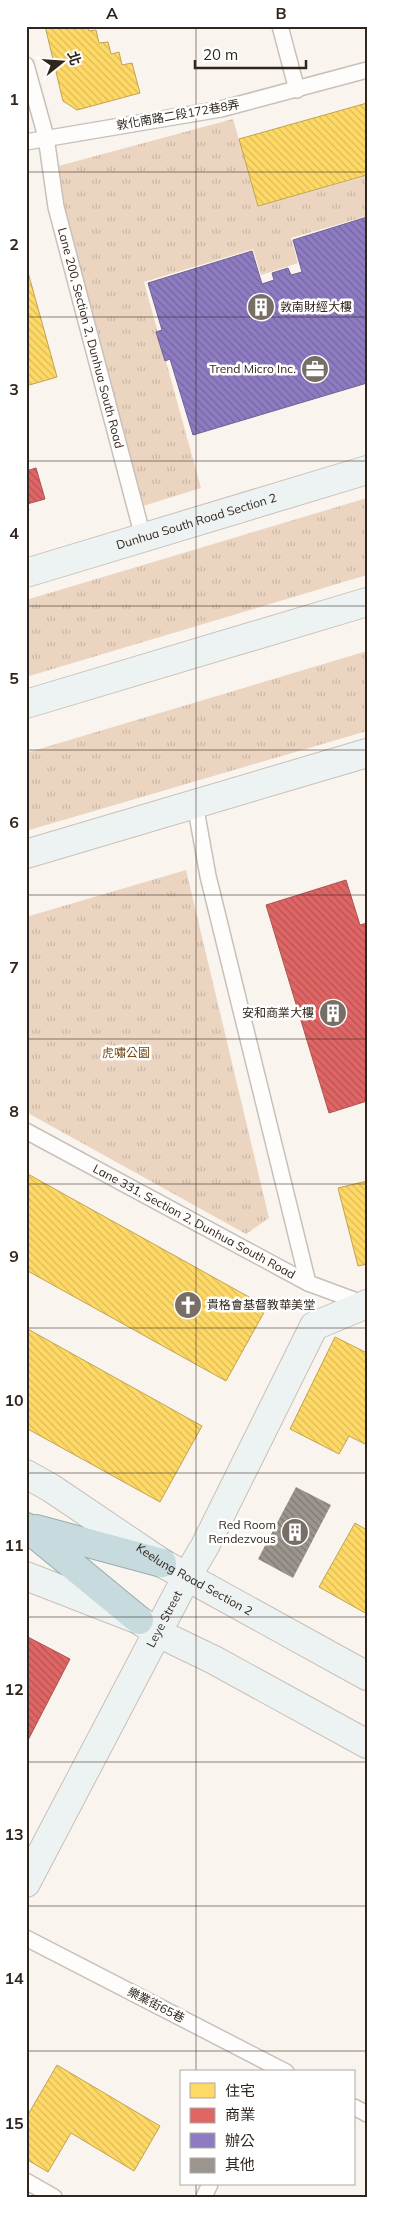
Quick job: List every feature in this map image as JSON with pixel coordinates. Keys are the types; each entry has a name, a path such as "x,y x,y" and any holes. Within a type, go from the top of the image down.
{"highway":[{"path":"26,1527 162,1563"},
{"path":"26,1527 148,1626"}],"main road":[{"name":"Dunhua South Road Section 2","path":"26,574 367,470"},
{"path":"26,704 367,602"},
{"path":"26,854 367,753"},
{"name":"Leye Street","path":"26,1884 148,1626 186,1578 205,1546 314,1326 367,1304"},
{"name":"Keelung Road Section 2","path":"26,1474 51,1488 186,1578 367,1676"},
{"path":"26,1576 148,1626 367,1744"}],"lane":[{"path":"280,26 297,90"},
{"name":"Lane 200, Section 2, Dunhua South Road","path":"26,65 46,137 56,208 143,537"},
{"name":"敦化南路二段172巷8弄","path":"26,142 46,137 221,109 367,70"},
{"path":"195,804 208,876 308,1283"},
{"name":"Lane 331, Section 2, Dunhua South Road","path":"26,1131 308,1283 367,1304"},
{"name":"樂業街65巷","path":"26,1938 282,2070"},
{"path":"26,2181 54,2197"}],"green space":[{"path":"233,119 258,206 367,176 367,216 291,238 298,263 261,275 253,249 144,282 201,488 143,506 51,168"},
{"path":"367,498 367,575 26,677 26,600"},
{"path":"367,651 367,731 26,831 26,753"},
{"name":"虎嘯公園","path":"186,870 269,1218 246,1234 26,1112 26,917"}],"building: 住宅":[{"path":"45,26 88,26 89,31 96,30 99,43 108,42 111,54 119,52 122,65 132,63 140,93 77,110 63,101"},
{"path":"367,103 367,175 258,206 239,139"},
{"path":"26,265 57,377 26,386"},
{"path":"26,1173 267,1307 226,1381 26,1270"},
{"path":"367,1181 367,1264 358,1266 338,1188"},
{"path":"26,1328 202,1426 160,1502 26,1428"},
{"path":"335,1337 367,1353 367,1445 349,1436 339,1454 290,1429"},
{"path":"355,1523 367,1530 367,1614 319,1587"},
{"path":"57,2065 160,2126 134,2171 71,2133 48,2172 26,2159 26,2118"}],"building: 商業":[{"path":"36,468 45,499 27,504 29,510 26,511 26,471"},
{"name":"安和商業大樓","path":"346,880 360,925 367,923 367,1101 329,1113 266,905"},
{"path":"26,1636 70,1659 26,1744"}],"building: 辦公":[{"name":"敦南財經大樓","path":"367,217 367,383 193,435 170,359 165,361 156,332 162,330 148,283 252,251 262,284 274,280 272,273 288,268 291,275 302,272 293,240"}],"building: 其他":[{"name":"Red Room Rendezvous","path":"296,1487 331,1505 293,1578 258,1559"}],"place":[{"name":"敦南財經大樓","path":"261,307"},
{"name":"Trend Micro Inc.","path":"315,369"},
{"name":"安和商業大樓","path":"333,1013"},
{"name":"貴格會基督教華美堂","path":"188,1305"},
{"name":"Red Room Rendezvous","path":"295,1532"}]}
